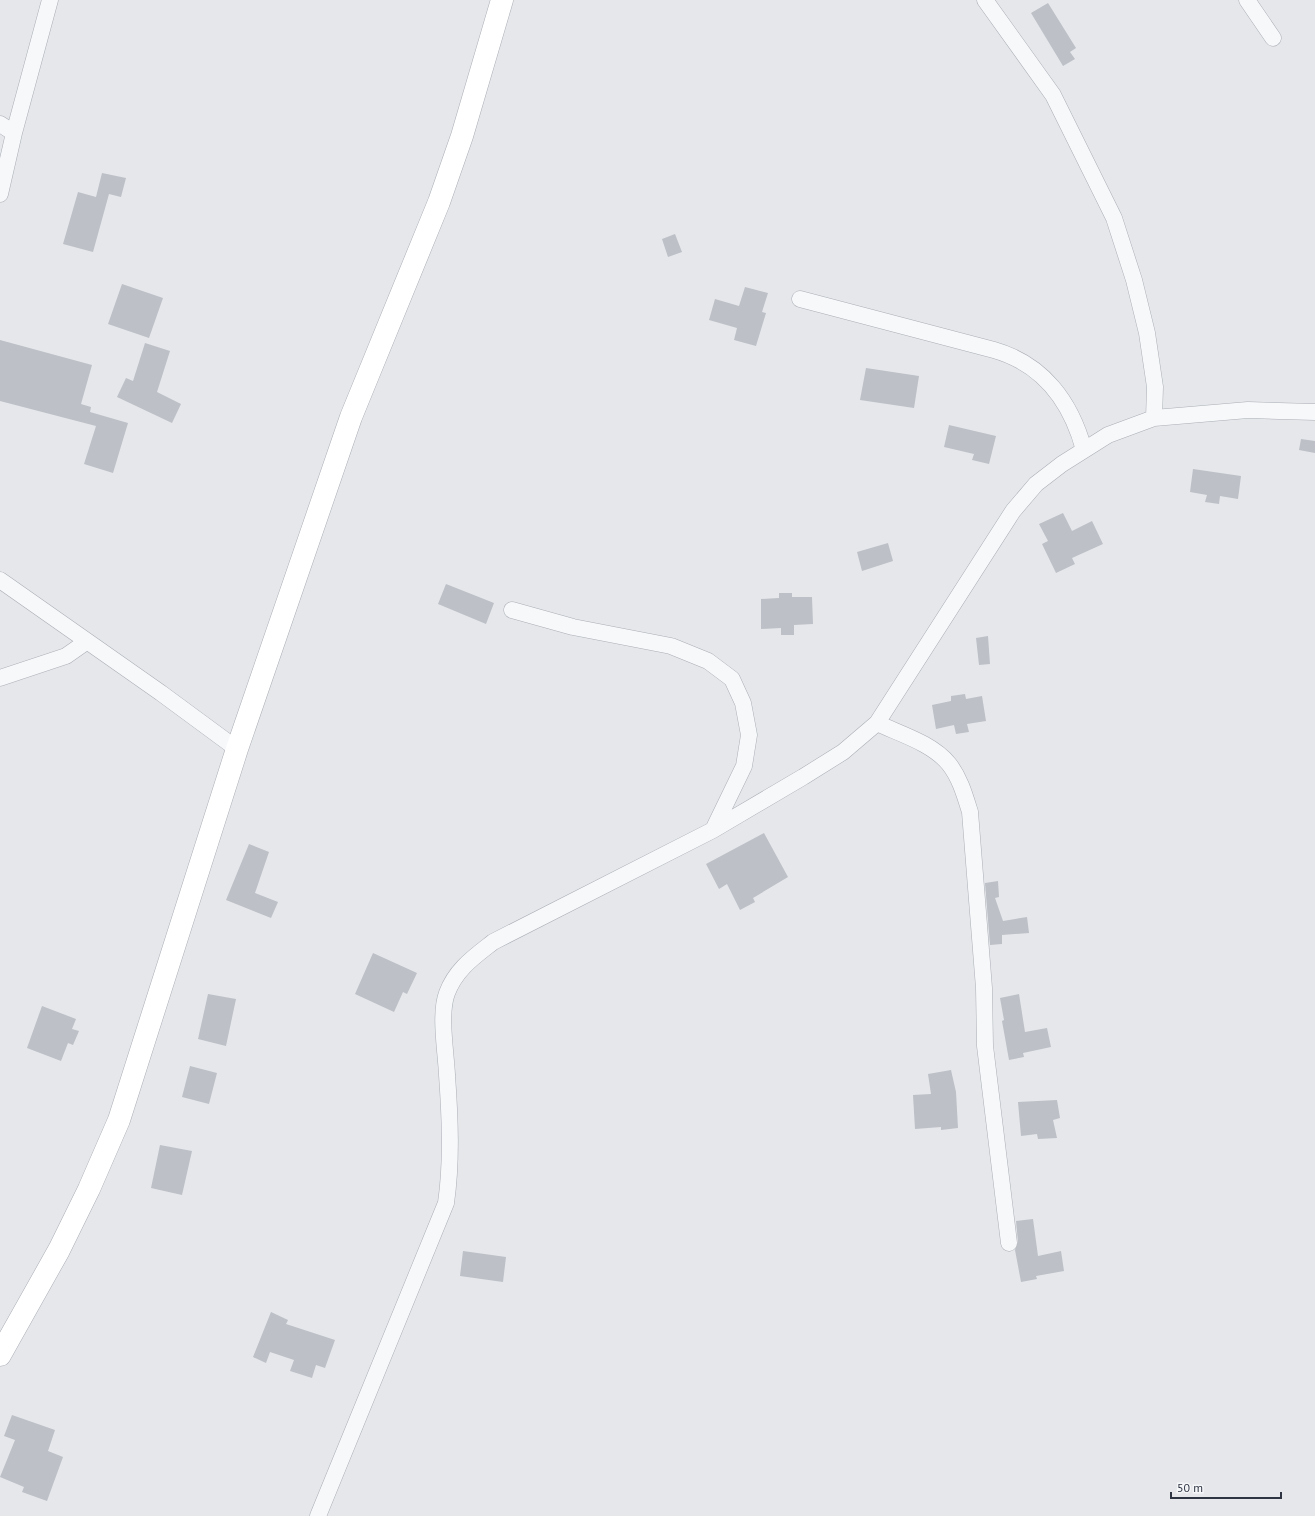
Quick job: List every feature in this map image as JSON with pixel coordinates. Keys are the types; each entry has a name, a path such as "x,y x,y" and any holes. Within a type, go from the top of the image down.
{"street":[{"path":"0,194 14,133 50,0"},
{"path":"0,1355 59,1250 89,1190 118,1120 238,749 351,417 440,202 462,136 502,0"},
{"path":"985,0 1053,95 1114,218 1134,280 1147,332 1155,387 1154,418"},
{"path":"1247,0 1273,38"},
{"path":"0,124 14,133"},
{"path":"800,299 994,350 1008,354 1024,362 1050,383 1060,396 1080,437 1084,450"},
{"path":"318,1516 446,1203 450,1181 450,1158 444,1016 446,994 452,980 466,962 493,942 712,830 803,778 843,752 877,723 1013,510 1036,484 1084,450 1108,435 1154,418 1248,410 1315,412"},
{"path":"0,580 238,749"},
{"path":"512,610 573,626 671,646 708,661 732,679 743,703 749,735 744,766 712,830"},
{"path":"0,678 66,656 86,642"},
{"path":"877,723 932,749 949,764 962,788 970,812 984,988 985,1046 1009,1243"}],"building":[{"path":"1048,3 1076,48 1070,52 1075,59 1063,66 1031,13"},
{"path":"102,173 126,178 121,197 109,194 93,252 63,244 78,192 96,197"},
{"path":"675,234 682,252 668,257 662,239"},
{"path":"122,284 163,298 149,338 108,324"},
{"path":"745,287 768,293 762,312 766,313 756,346 734,340 737,328 709,320 715,299 739,306"},
{"path":"0,340 92,365 81,404 91,407 90,412 128,423 113,473 84,464 96,426 0,401"},
{"path":"145,343 170,351 157,392 181,404 172,423 117,397 126,378 133,381"},
{"path":"866,368 919,376 914,408 860,400"},
{"path":"949,425 996,436 989,464 972,460 974,454 944,447"},
{"path":"1301,439 1315,441 1315,453 1299,450"},
{"path":"1193,469 1241,476 1238,499 1220,496 1219,504 1205,502 1207,495 1190,492"},
{"path":"1063,513 1072,531 1092,521 1103,544 1072,558 1075,564 1056,573 1042,544 1048,541 1039,524"},
{"path":"888,543 893,561 862,571 857,552"},
{"path":"446,584 494,603 486,624 438,604"},
{"path":"779,593 792,593 792,597 812,597 813,624 794,625 794,635 781,635 781,628 761,629 761,599 779,598"},
{"path":"988,636 990,664 979,665 976,638"},
{"path":"965,694 966,699 982,696 986,721 967,724 969,732 956,734 954,725 936,729 932,705 951,701 951,696"},
{"path":"764,833 788,877 753,898 755,902 740,910 727,884 719,889 706,864"},
{"path":"249,844 269,852 255,893 278,902 271,918 226,900"},
{"path":"998,881 999,897 995,898 1003,921 1027,917 1029,933 1002,935 1002,944 990,945 985,883"},
{"path":"373,953 417,973 407,994 403,992 394,1012 355,994"},
{"path":"208,994 236,999 226,1046 198,1039"},
{"path":"1019,994 1025,1032 1047,1028 1051,1047 1023,1053 1024,1057 1009,1060 1002,1021 1004,1020 1000,998"},
{"path":"42,1006 76,1019 72,1029 79,1031 73,1045 68,1043 61,1061 27,1048"},
{"path":"190,1066 217,1073 209,1104 182,1097"},
{"path":"951,1070 956,1092 958,1128 941,1130 941,1127 915,1129 913,1095 931,1094 928,1074"},
{"path":"1057,1100 1060,1118 1053,1120 1057,1138 1038,1139 1037,1134 1021,1136 1018,1102"},
{"path":"160,1145 192,1151 182,1195 151,1188"},
{"path":"1033,1219 1038,1256 1061,1251 1064,1271 1036,1276 1037,1279 1021,1282 1015,1250 1018,1242 1016,1221"},
{"path":"463,1251 506,1257 503,1282 460,1276"},
{"path":"271,1312 288,1320 286,1324 335,1340 325,1368 316,1365 312,1378 290,1371 294,1360 270,1352 266,1363 253,1357"},
{"path":"12,1415 55,1430 48,1451 63,1457 47,1501 22,1492 24,1487 0,1477 15,1440 4,1436"}]}
